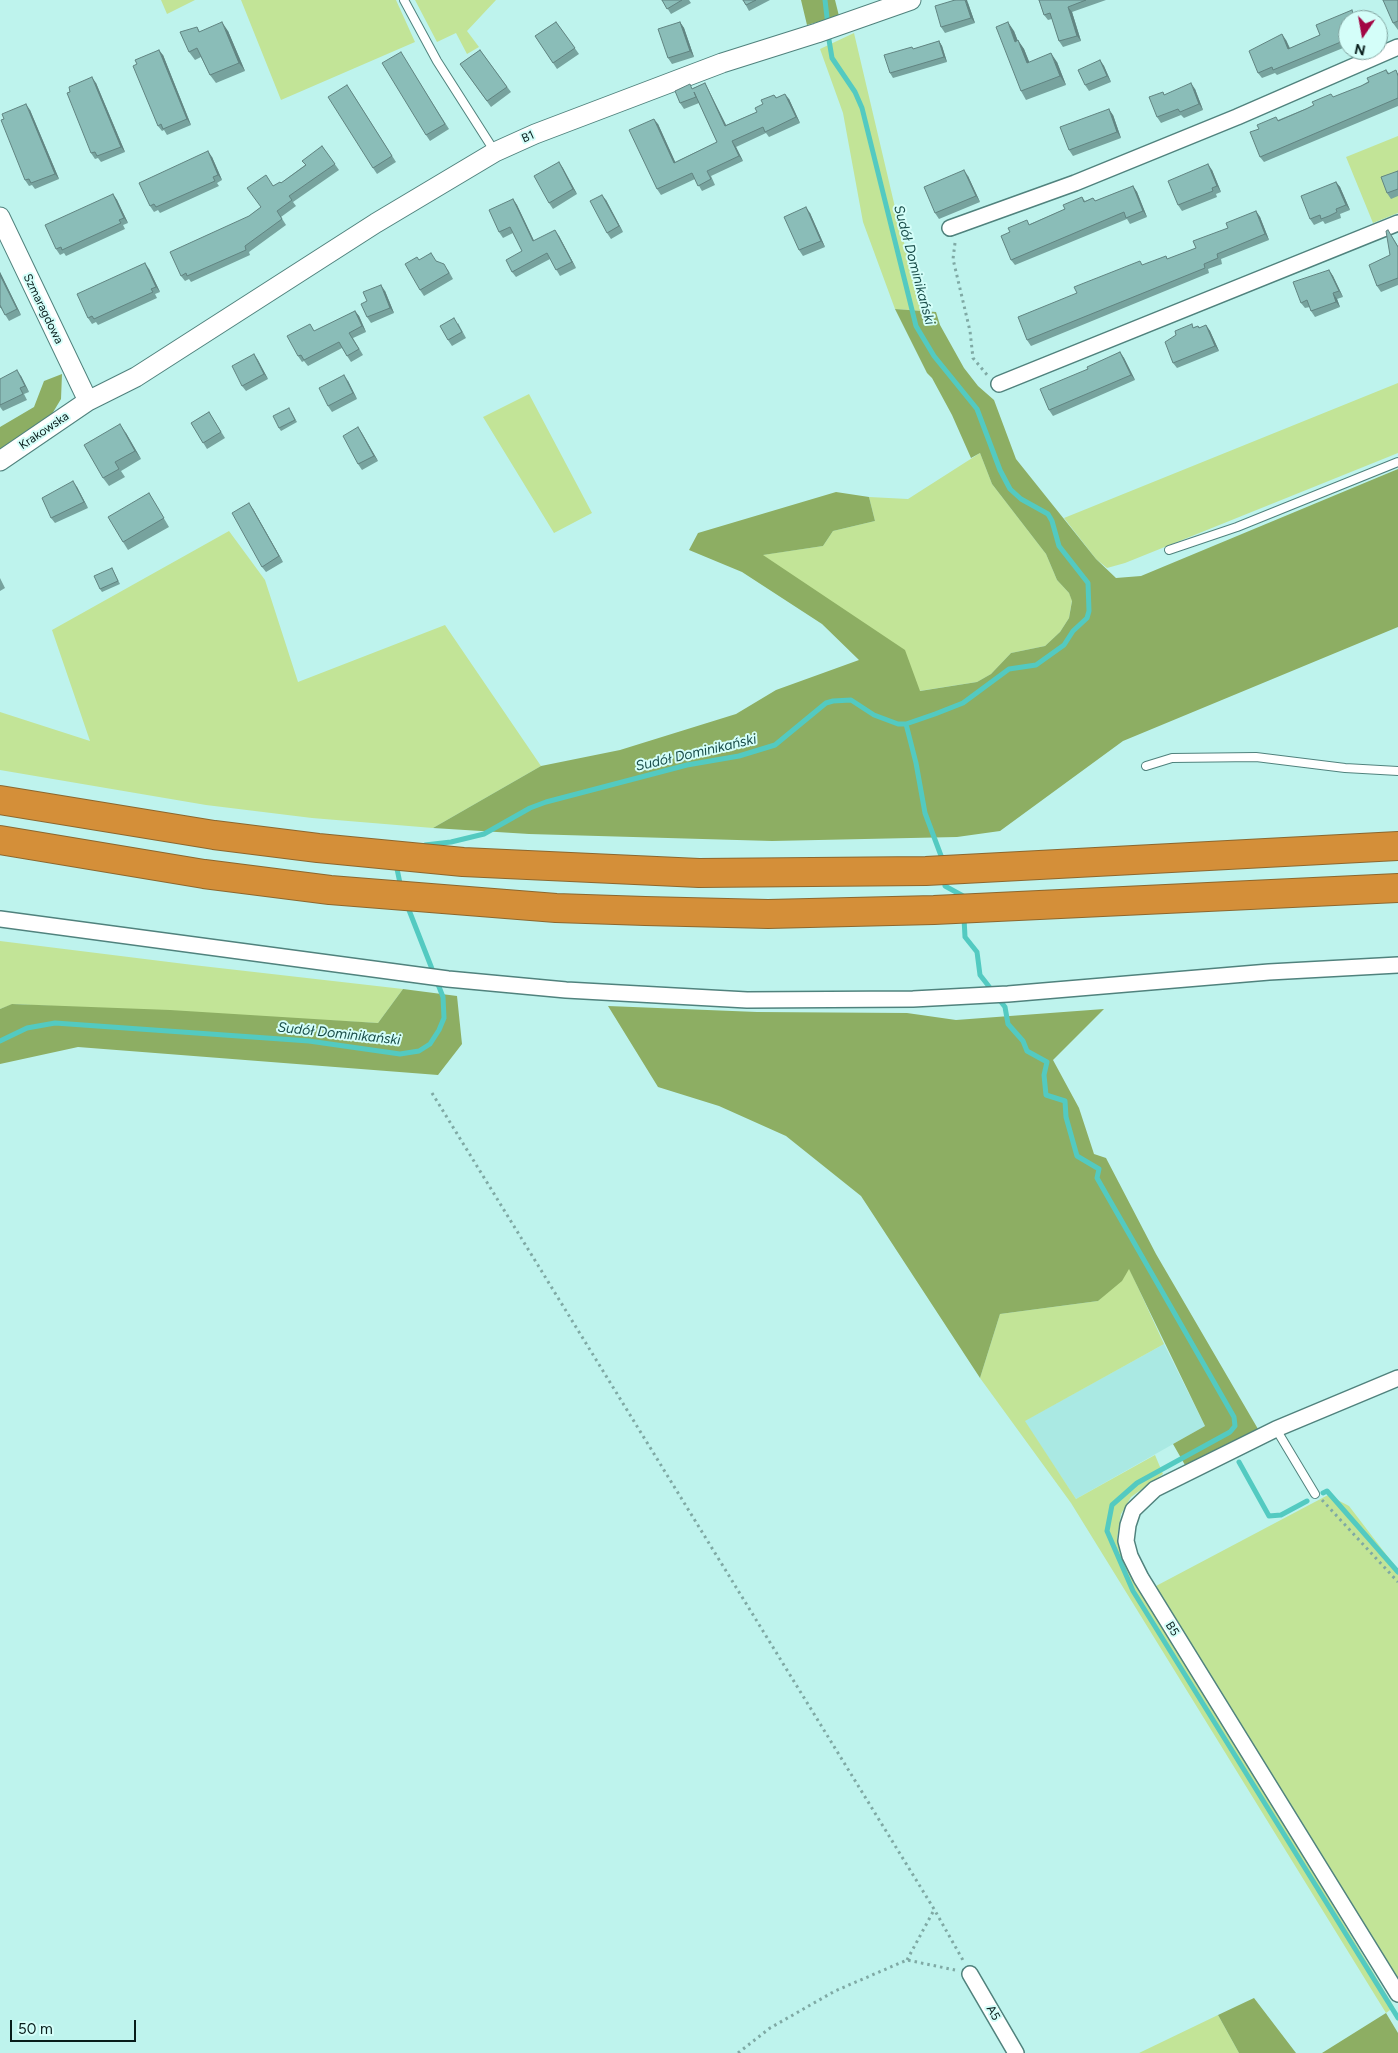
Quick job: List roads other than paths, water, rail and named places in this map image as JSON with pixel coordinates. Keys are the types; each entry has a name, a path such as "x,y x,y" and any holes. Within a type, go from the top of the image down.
{"highway":[{"path":"0,800 214,835 309,847 463,862 700,873 813,874 926,871 1398,846"},
{"path":"0,840 194,873 330,890 556,908 768,914 934,910 1113,900 1398,888"}],"street":[{"name":"B1","path":"181,349 376,222 496,152 535,134 722,62 817,33 889,4 911,0"},
{"path":"955,226 1076,183 1237,117 1398,47"},
{"name":"Szmaragdowa","path":"0,217 88,401"},
{"path":"999,384 1398,223"},
{"name":"Krakowska","path":"0,460 88,401 136,377 181,349"},
{"path":"0,919 448,979 566,990 747,1000 913,999 1008,994 1269,972 1398,965"},
{"name":"B5","path":"1398,1378 1276,1428 1149,1493 1138,1503 1130,1517 1126,1532 1127,1549 1141,1578 1398,1994"},
{"name":"A5","path":"970,1974 1016,2053"}],"lane":[{"path":"404,0 437,61 496,152"},
{"path":"1169,550 1237,526 1398,462"},
{"path":"1146,766 1172,758 1256,757 1345,768 1398,771"},
{"path":"1276,1428 1315,1494"}],"waterway":[{"name":"Sudół Dominikański","path":"825,0 828,26"},
{"name":"Sudół Dominikański","path":"425,845 451,842 484,834 530,808 546,802 687,765 739,756 775,745 826,703 833,701 851,700 874,715 898,724 906,724 963,703 1009,669 1036,665 1064,645 1073,631 1087,618 1089,611 1088,583 1059,546 1052,521 1048,514 1021,499 1010,489 1000,470 977,409 934,356 916,326 862,108 855,92 832,58 828,34"},
{"path":"906,724 916,763 925,813 943,861"},
{"name":"Sudół Dominikański","path":"396,864 401,888"},
{"path":"944,877 945,886 965,897 964,899"},
{"name":"Sudół Dominikański","path":"0,1041 27,1028 55,1023 309,1041 400,1054 419,1051 430,1044 439,1030 444,1018 443,997 407,905"},
{"path":"964,918 965,937 977,952 980,975 1005,1007 1008,1024 1023,1041 1027,1051 1047,1062 1044,1075 1046,1095 1065,1101 1066,1117 1077,1156 1099,1169 1097,1178 1234,1417 1235,1426 1230,1432 1137,1483 1112,1505 1107,1531 1133,1591 1398,2018"},
{"path":"1239,1462 1269,1516 1281,1515 1307,1501"},
{"path":"1323,1493 1327,1491 1398,1572"}]}
